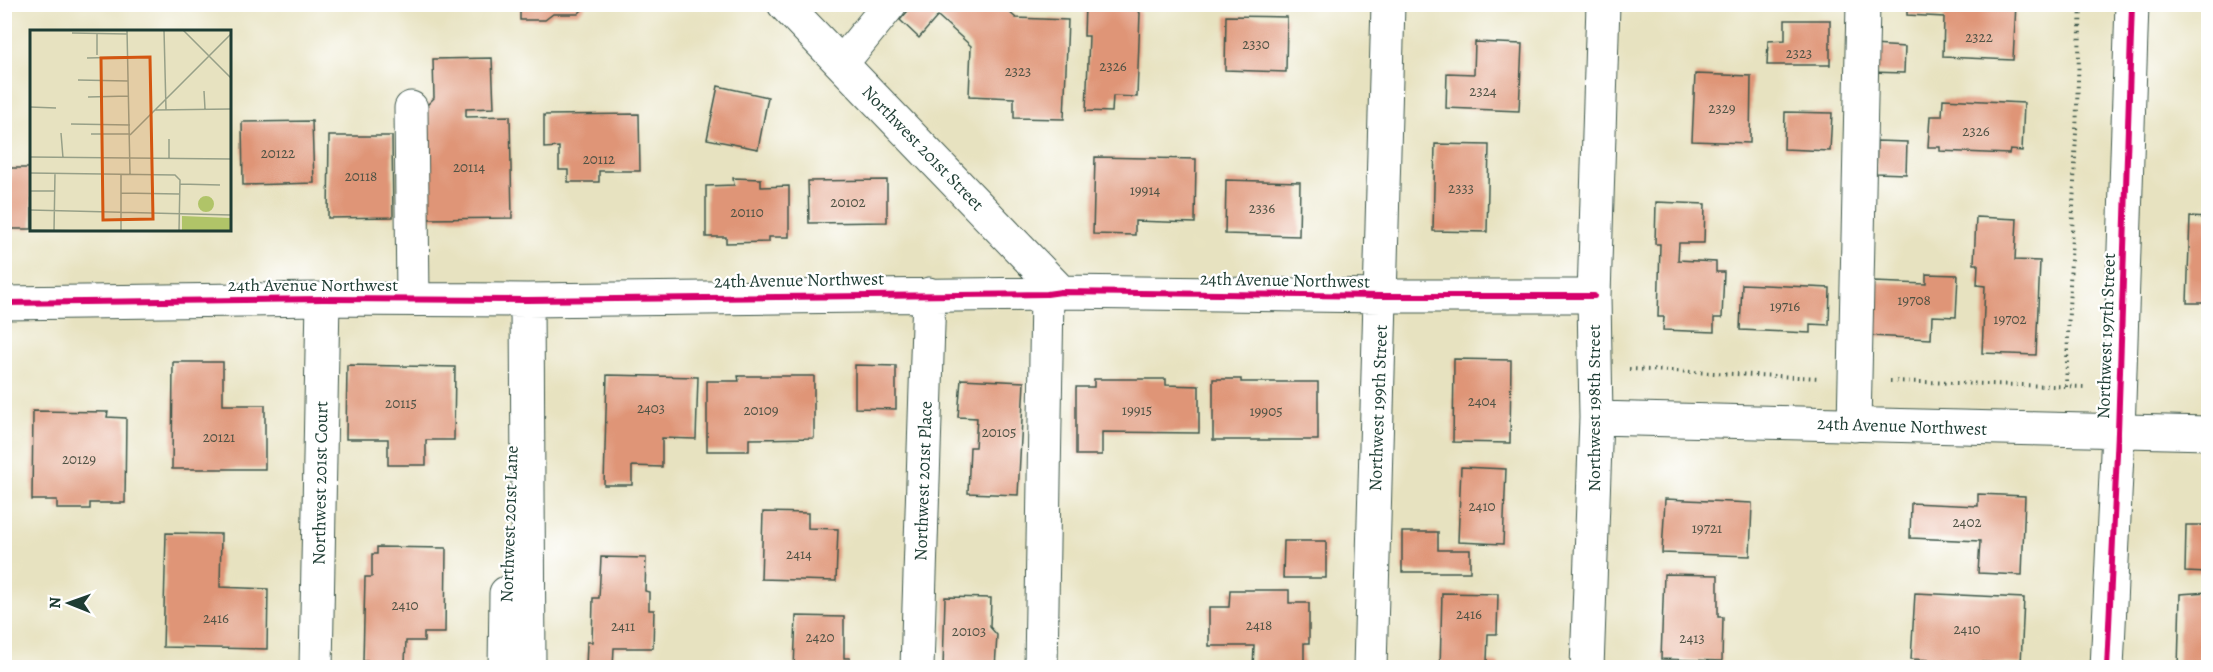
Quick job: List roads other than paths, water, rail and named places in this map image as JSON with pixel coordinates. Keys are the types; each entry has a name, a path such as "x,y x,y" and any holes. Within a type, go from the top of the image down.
{"street":[{"name":"Northwest 201st Street","path":"784,4 842,63 1054,293"},
{"path":"842,63 890,4"},
{"name":"Northwest 199th Street","path":"1370,668 1382,297 1388,4"},
{"name":"Northwest 198th Street","path":"1587,668 1596,418 1594,297 1603,4"},
{"path":"1854,425 1863,4"},
{"name":"Northwest 197th Street","path":"2107,668 2118,432 2132,4"},
{"path":"411,108 413,299"},
{"path":"1041,668 1054,293"},
{"name":"24th Avenue Northwest","path":"4,303 323,299 527,300 1054,293 1594,297"},
{"name":"Northwest 201st Place","path":"917,668 929,294"},
{"name":"Northwest 201st Court","path":"316,668 323,299"},
{"name":"Northwest 201st Lane","path":"527,300 529,668"},
{"name":"Northwest 201st Lane","path":"505,668 506,565 515,400 528,386"},
{"name":"24th Avenue Northwest","path":"1596,418 2208,433"}]}
